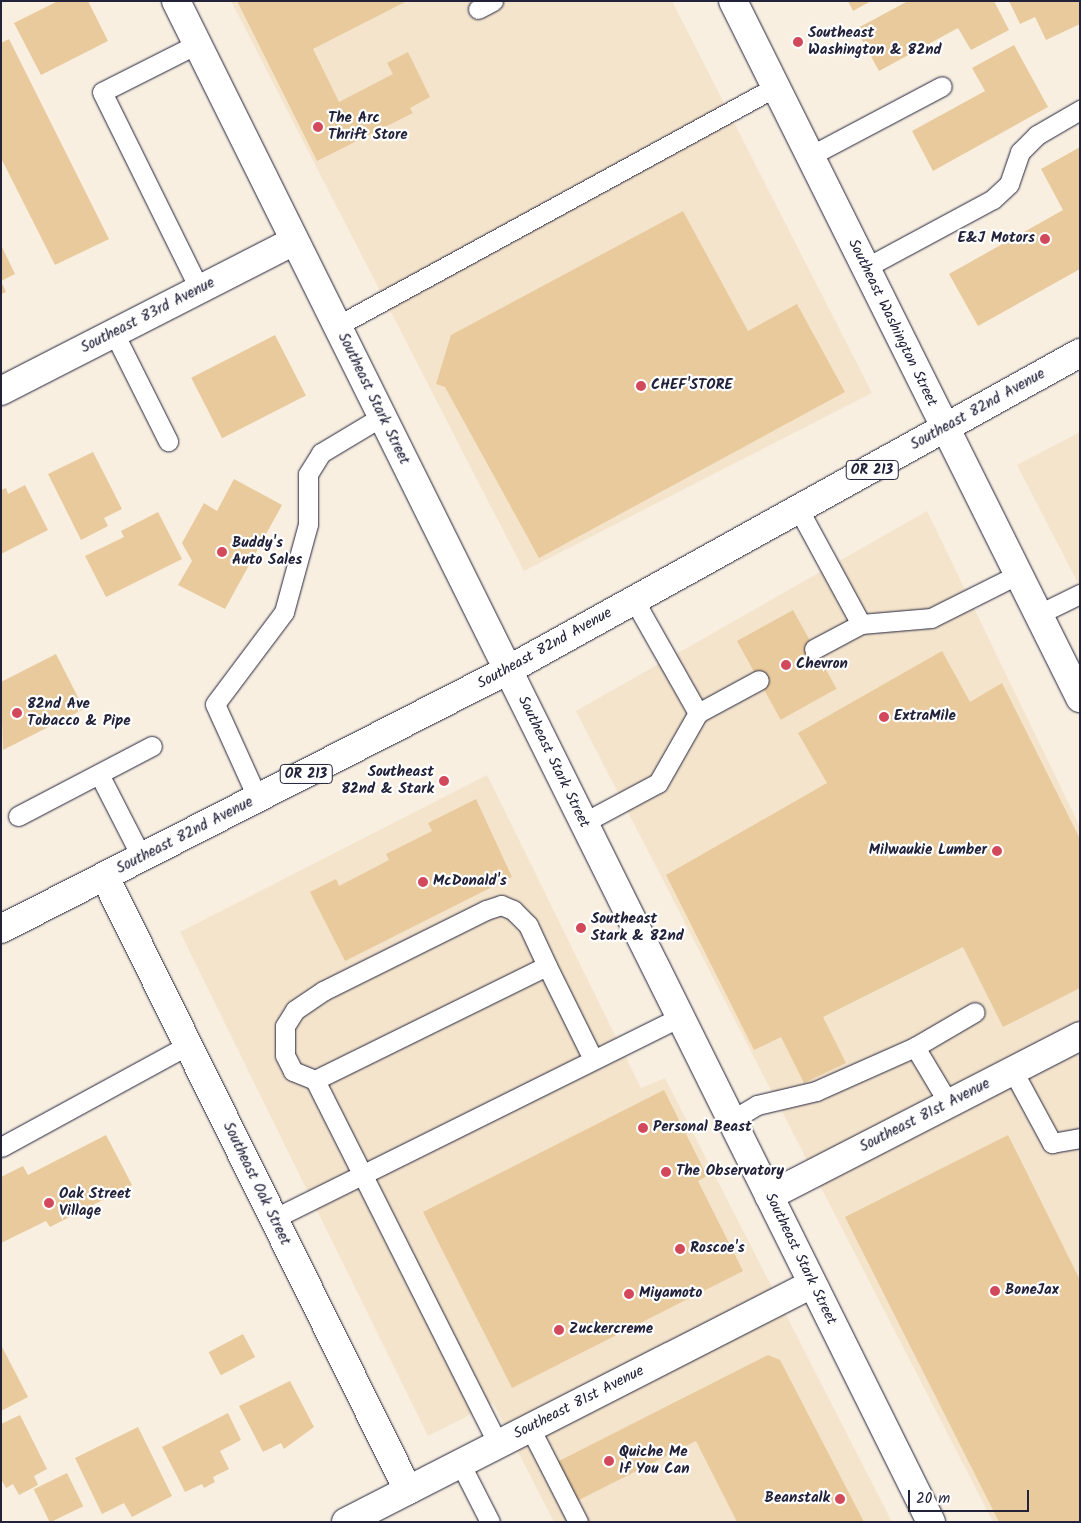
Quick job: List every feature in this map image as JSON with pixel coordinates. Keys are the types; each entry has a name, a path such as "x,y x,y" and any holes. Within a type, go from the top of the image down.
{"main road":[{"name":"Southeast Stark Street","path":"176,1 931,1522"},
{"name":"Southeast Washington Street","path":"733,1 1080,698"},
{"name":"Southeast 83rd Avenue","path":"1,391 294,241"},
{"name":"Southeast 82nd Avenue","path":"1,929 508,670 1080,353"},
{"name":"Southeast Oak Street","path":"105,877 408,1490"},
{"name":"Southeast 81st Avenue","path":"769,1196 1080,1036"},
{"name":"Southeast 81st Avenue","path":"346,1522 812,1284"}],"lane":[{"path":"196,44 102,92 200,290"},
{"path":"810,156 942,86"},
{"path":"337,326 776,87"},
{"path":"865,268 993,199 1009,184 1020,152 1037,135 1080,110"},
{"path":"114,333 168,441"},
{"path":"258,799 215,704 284,612 308,524 308,474 321,453 381,416"},
{"path":"799,510 861,624"},
{"path":"814,650 861,624 931,618 1019,574"},
{"path":"1039,614 1080,594"},
{"path":"634,600 698,713"},
{"path":"583,823 658,783 698,713 758,680"},
{"path":"18,816 152,746"},
{"path":"99,774 142,858"},
{"path":"498,1444 315,1080 293,1071 285,1055 285,1026 295,1010 323,991 486,910 501,905 513,910 528,924 592,1057"},
{"path":"315,1080 547,966"},
{"path":"732,1120 757,1105 816,1091 915,1047 975,1012"},
{"path":"273,1218 362,1175 592,1057 680,1017"},
{"path":"1,1148 188,1045"},
{"path":"915,1047 949,1104"},
{"path":"1013,1071 1052,1143 1080,1138"},
{"path":"530,1428 578,1522"},
{"path":"460,1463 490,1522"}],"shaded area":[{"path":"231,1 672,1 872,393 524,571"},
{"path":"1080,432 1080,587 1017,465"},
{"path":"927,511 1080,827 1080,1522 993,1522 576,711"},
{"path":"487,775 641,1088 665,1078 892,1522 554,1522 493,1403 428,1436 180,932"}],"building":[{"path":"58,1 88,1 108,41 41,75 14,23"},
{"path":"237,1 407,1 313,49 339,102 393,74 387,63 408,52 430,97 410,108 413,113 317,161"},
{"path":"848,1 871,1 853,11"},
{"path":"908,1 994,1 1009,30 971,50 958,28 879,71 856,29"},
{"path":"1009,1 1080,1 1080,24 1046,40 1035,17 1020,24"},
{"path":"9,39 109,239 55,265 1,158 1,43"},
{"path":"1014,45 1048,107 933,171 912,131 985,91 972,68"},
{"name":"E&J Motors","path":"1080,147 1080,269 978,326 949,274 1063,210 1041,169"},
{"name":"CHEF'STORE","path":"683,211 748,331 797,304 845,392 539,558 445,387 436,384 451,335"},
{"path":"1,245 15,274 1,281"},
{"path":"1,281 6,292 1,294"},
{"path":"275,335 306,396 222,438 191,378"},
{"path":"93,452 122,509 104,518 108,526 81,540 48,474"},
{"name":"Buddy's Auto Sales","path":"234,479 282,505 225,609 178,585 192,561 182,543 204,503 217,511"},
{"path":"25,485 48,530 1,554 1,490 6,488 8,494"},
{"path":"158,512 182,559 106,597 85,556 124,537 121,531"},
{"name":"Chevron","path":"793,610 837,689 781,720 737,641"},
{"path":"942,651 970,702 1002,683 1080,839 1080,988 1003,1027 963,947 823,1017 846,1063 804,1083 781,1037 754,1050 666,875 827,783 798,733"},
{"path":"56,654 84,709 3,750 1,682"},
{"name":"McDonald's","path":"476,799 512,877 345,961 310,892 336,879 339,886 389,860 386,854 432,831 428,823"},
{"path":"664,1090 707,1176 698,1181 743,1271 512,1388 423,1212"},
{"name":"Oak Street Village","path":"106,1135 132,1185 50,1227 46,1221 1,1243 1,1177 23,1166 28,1175"},
{"path":"1008,1135 1080,1280 1080,1522 999,1522 845,1217"},
{"path":"243,1334 255,1357 221,1375 209,1352"},
{"path":"1,1345 28,1397 1,1411"},
{"path":"768,1355 780,1360 864,1522 737,1522 696,1441 573,1503 553,1464"},
{"path":"290,1381 314,1427 284,1449 281,1443 263,1452 239,1406"},
{"path":"228,1413 241,1440 220,1451 229,1469 213,1477 215,1482 204,1488 202,1484 185,1492 162,1447"},
{"path":"20,1415 47,1469 34,1476 38,1485 19,1495 13,1484 6,1488 1,1479 1,1424"},
{"path":"138,1427 172,1496 132,1517 124,1503 102,1514 75,1458"},
{"path":"67,1473 83,1506 50,1522 34,1489"}],"place":[{"name":"Southeast Washington & 82nd","path":"798,42"},
{"name":"The Arc Thrift Store","path":"318,127"},
{"name":"E&J Motors","path":"1045,239"},
{"name":"CHEF'STORE","path":"641,386"},
{"name":"Buddy's Auto Sales","path":"222,552"},
{"name":"Chevron","path":"786,665"},
{"name":"82nd Ave Tobacco & Pipe","path":"17,713"},
{"name":"ExtraMile","path":"884,717"},
{"name":"Southeast 82nd & Stark","path":"444,781"},
{"name":"Milwaukie Lumber","path":"997,851"},
{"name":"McDonald's","path":"423,882"},
{"name":"Southeast Stark & 82nd","path":"581,928"},
{"name":"Personal Beast","path":"643,1128"},
{"name":"The Observatory","path":"666,1172"},
{"name":"Oak Street Village","path":"49,1203"},
{"name":"Roscoe's","path":"680,1249"},
{"name":"BoneJax","path":"995,1291"},
{"name":"Miyamoto","path":"629,1294"},
{"name":"Zuckercreme","path":"559,1330"},
{"name":"Quiche Me If You Can","path":"609,1461"},
{"name":"Beanstalk","path":"840,1499"}]}
